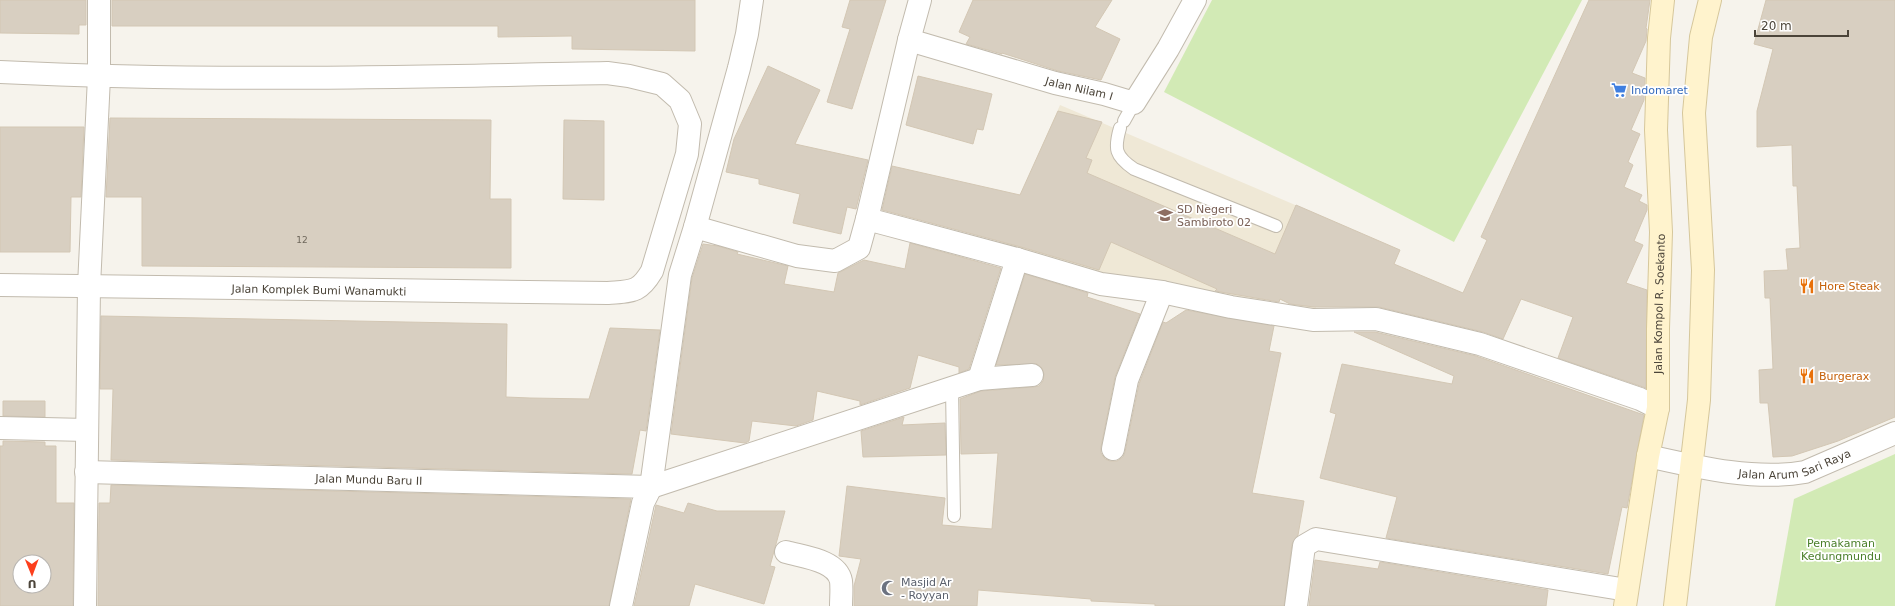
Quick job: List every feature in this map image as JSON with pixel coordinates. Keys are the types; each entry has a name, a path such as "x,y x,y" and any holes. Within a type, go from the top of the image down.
{"main road":[{"name":"Jalan Kompol R. Soekanto","path":"1626,598 1648,456 1658,408 1658,329 1661,232 1656,130 1659,38 1663,0"},
{"path":"1676,606 1690,466 1699,400 1703,270 1694,113 1701,37 1710,0"}],"street":[{"path":"85,606 89,286 100,0"},
{"path":"621,606 644,503 651,486 680,274 695,227 739,68 747,34 752,0"},
{"path":"695,227 797,256 835,261 859,248 908,40 920,0"},
{"path":"1126,117 1168,49 1194,0"},
{"name":"Jalan Nilam I","path":"908,40 1055,83 1104,94 1126,117"},
{"path":"0,72 98,77"},
{"name":"Jalan Komplek Bumi Wanamukti","path":"0,285 608,293 638,289 646,281 652,271 687,154 690,124 680,100 662,84 629,76 607,73 345,78 98,77"},
{"path":"867,219 1017,259 1101,284 1162,292 1231,307 1313,320 1376,319 1480,344 1640,399 1658,408"},
{"path":"979,379 1017,259"},
{"path":"1113,449 1127,380 1162,292"},
{"name":"Jalan Mundu Baru II","path":"86,472 651,486 979,379 1032,375"},
{"path":"0,428 87,430"},
{"name":"Jalan Arum Sari Raya","path":"1648,456 1690,466 1763,475 1790,475 1805,472 1895,433"},
{"path":"1296,606 1304,546 1316,539 1626,598"},
{"path":"786,552 826,564 834,569 841,580 841,606"}],"lane":[{"path":"1126,117 1116,145 1123,161 1134,169 1276,226"},
{"path":"952,388 954,516"}],"shaded area":[{"name":"SD Negeri Sambiroto 02","path":"1060,105 1347,227 1329,278 1313,314 1268,294 1262,308 1095,279 998,246"}],"green space":[{"path":"1212,0 1582,0 1454,242 1164,92"},
{"name":"Pemakaman Kedungmundu","path":"1895,454 1895,606 1775,606 1794,499"}],"building":[{"path":"0,0 86,0 86,25 79,25 79,34 0,33"},
{"path":"112,0 695,0 695,51 572,49 572,36 498,37 498,26 112,26"},
{"path":"850,0 886,0 852,109 827,102 850,29 842,27"},
{"path":"973,0 1112,0 1095,27 1120,39 1101,80 1058,71 1002,53 966,44 970,37 959,32"},
{"path":"1589,0 1650,0 1646,28 1646,41 1632,73 1645,78 1644,100 1631,130 1640,134 1628,162 1633,165 1624,187 1642,195 1639,201 1647,205 1647,210 1634,241 1643,245 1626,283 1647,290 1646,388 1558,358 1573,317 1521,299 1503,339 1483,332 1379,307 1314,307 1290,304 1280,299 1279,302 1215,291 1217,289 1111,242 1099,270 1021,247 882,210 892,166 1020,195 1058,111 1102,122 1086,158 1092,160 1087,173 1275,254 1296,205 1400,250 1394,264 1463,293 1487,240 1481,237"},
{"path":"1766,0 1895,0 1895,417 1838,441 1792,456 1773,457 1768,403 1760,403 1759,370 1773,369 1770,298 1765,298 1764,271 1788,270 1786,249 1800,248 1797,186 1793,186 1792,145 1757,147 1757,111 1773,49 1754,44"},
{"path":"768,66 820,90 795,144 868,160 856,209 847,207 841,234 793,223 800,194 759,184 759,179 726,172 734,139"},
{"path":"918,76 992,94 983,130 977,129 973,144 906,125"},
{"path":"110,118 491,120 490,199 511,199 511,268 142,266 142,197 106,197"},
{"path":"564,120 604,121 604,200 563,199"},
{"path":"0,127 84,127 81,197 71,197 70,252 0,252"},
{"path":"910,243 1001,268 969,369 959,373 959,367 918,355 910,388 860,405 860,401 817,391 813,420 796,426 752,421 749,441 745,443 671,434 692,278 703,244 718,246 738,252 737,254 788,266 784,284 834,292 838,273 864,260 905,269"},
{"path":"1025,274 1088,293 1087,297 1140,314 1115,377 1101,447 1101,453 1105,459 1110,461 1117,461 1123,457 1125,452 1139,384 1163,322 1166,323 1186,310 1274,326 1269,351 1281,353 1252,493 1304,501 1298,535 1292,544 1284,606 1155,606 1155,604 1091,601 1091,599 978,590 977,606 854,606 854,586 861,559 839,556 847,486 945,498 942,525 992,529 998,453 961,454 960,399 981,391 1039,386 1043,381 1044,374 1042,368 1037,364 996,365"},
{"path":"101,316 507,324 506,397 530,398 589,399 610,328 660,330 646,431 640,430 632,474 111,460 113,389 100,389"},
{"path":"1354,332 1375,332 1476,356 1644,415 1627,508 1622,507 1608,574 1386,538 1397,497 1320,478 1336,414 1330,412 1342,364 1452,384 1454,376"},
{"path":"3,401 45,401 45,417 3,416"},
{"path":"904,417 902,425 945,423 946,455 863,457 861,431"},
{"path":"3,441 45,442 45,446 56,446 56,503 74,503 73,606 0,606 0,446 3,446"},
{"path":"111,485 631,499 609,606 98,606 99,503 110,503"},
{"path":"688,503 717,511 785,511 770,566 775,567 764,604 695,584 689,606 634,606 656,505 684,513"},
{"path":"1315,560 1378,569 1380,562 1548,590 1546,606 1309,606"}],"place":[{"name":"Indomaret","path":"1619,90"},
{"name":"SD Negeri Sambiroto 02","path":"1165,215"},
{"name":"Hore Steak","path":"1807,286"},
{"name":"Burgerax","path":"1807,376"},
{"name":"Masjid Ar - Royyan","path":"889,588"}]}
